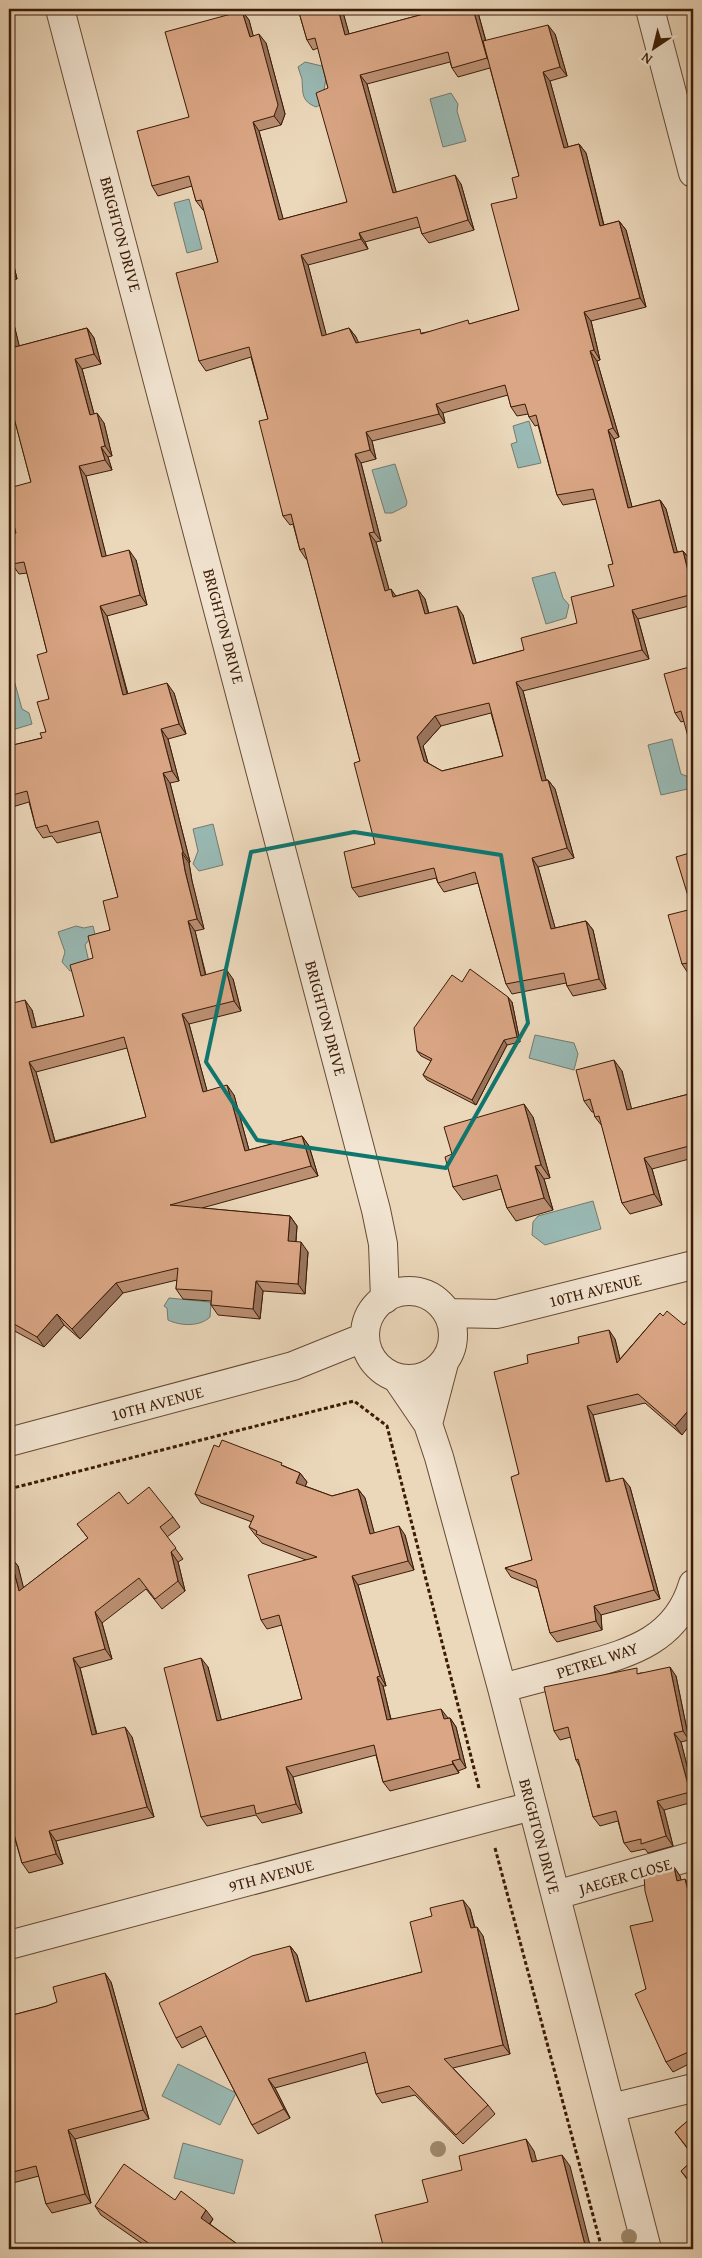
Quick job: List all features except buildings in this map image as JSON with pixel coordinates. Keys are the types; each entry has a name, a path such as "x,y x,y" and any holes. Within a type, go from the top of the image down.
{"street":[{"name":"BRIGHTON DRIVE","path":"60,9 157,371 383,1244 385,1299"},
{"path":"650,9 693,173"},
{"name":"BRIGHTON DRIVE","path":"383,1244 423,1294"},
{"name":"10TH AVENUE","path":"447,1313 497,1314 693,1265"},
{"path":"428,1424 448,1355 453,1329 447,1313 437,1301 423,1294 415,1292 399,1293 385,1299 372,1312 368,1320 379,1359 413,1379 438,1369 448,1355"},
{"name":"10TH AVENUE","path":"448,1355 497,1314"},
{"name":"BRIGHTON DRIVE","path":"379,1359 428,1424 439,1457 502,1688 647,2249"},
{"name":"10TH AVENUE","path":"9,1442 305,1362 379,1359"},
{"name":"PETREL WAY","path":"502,1688 618,1656 640,1648 654,1640 674,1623 682,1611 693,1584"},
{"name":"9TH AVENUE","path":"9,1945 532,1806"},
{"name":"JAEGER CLOSE","path":"556,1895 693,1856"},
{"path":"611,2108 693,2088"}],"path":[{"path":"9,1489 354,1401 387,1426 487,1818 602,2249"}],"highlighted area":[{"path":"354,832 501,855 528,1023 446,1168 257,1140 206,1062 251,852"}],"water":[{"path":"305,62 322,66 327,73 324,90 325,98 316,107 305,99 302,88 302,79 298,67"},
{"path":"451,93 458,104 457,111 466,141 443,147 430,99"},
{"path":"189,199 202,249 187,253 174,203"},
{"path":"529,421 541,463 518,468 511,444 517,442 513,426"},
{"path":"395,464 407,502 406,506 392,513 385,513 372,470"},
{"path":"555,572 563,598 569,605 566,618 546,624 532,578"},
{"path":"14,680 22,709 29,713 32,724 9,731 9,681"},
{"path":"672,739 681,774 689,777 692,788 661,795 648,745"},
{"path":"213,824 223,865 199,871 193,864 198,851 193,829"},
{"path":"76,926 84,928 93,926 96,939 88,941 85,945 88,965 70,971 62,962 65,952 58,932"},
{"path":"535,1035 574,1043 578,1054 574,1070 529,1058"},
{"path":"593,1201 601,1229 545,1245 532,1235 533,1222 538,1216"},
{"path":"169,1298 209,1302 211,1304 210,1317 201,1323 195,1324 178,1323 168,1320 167,1308 164,1306"},
{"path":"178,2064 236,2093 220,2125 162,2096"},
{"path":"183,2143 243,2160 234,2194 174,2178"}]}
